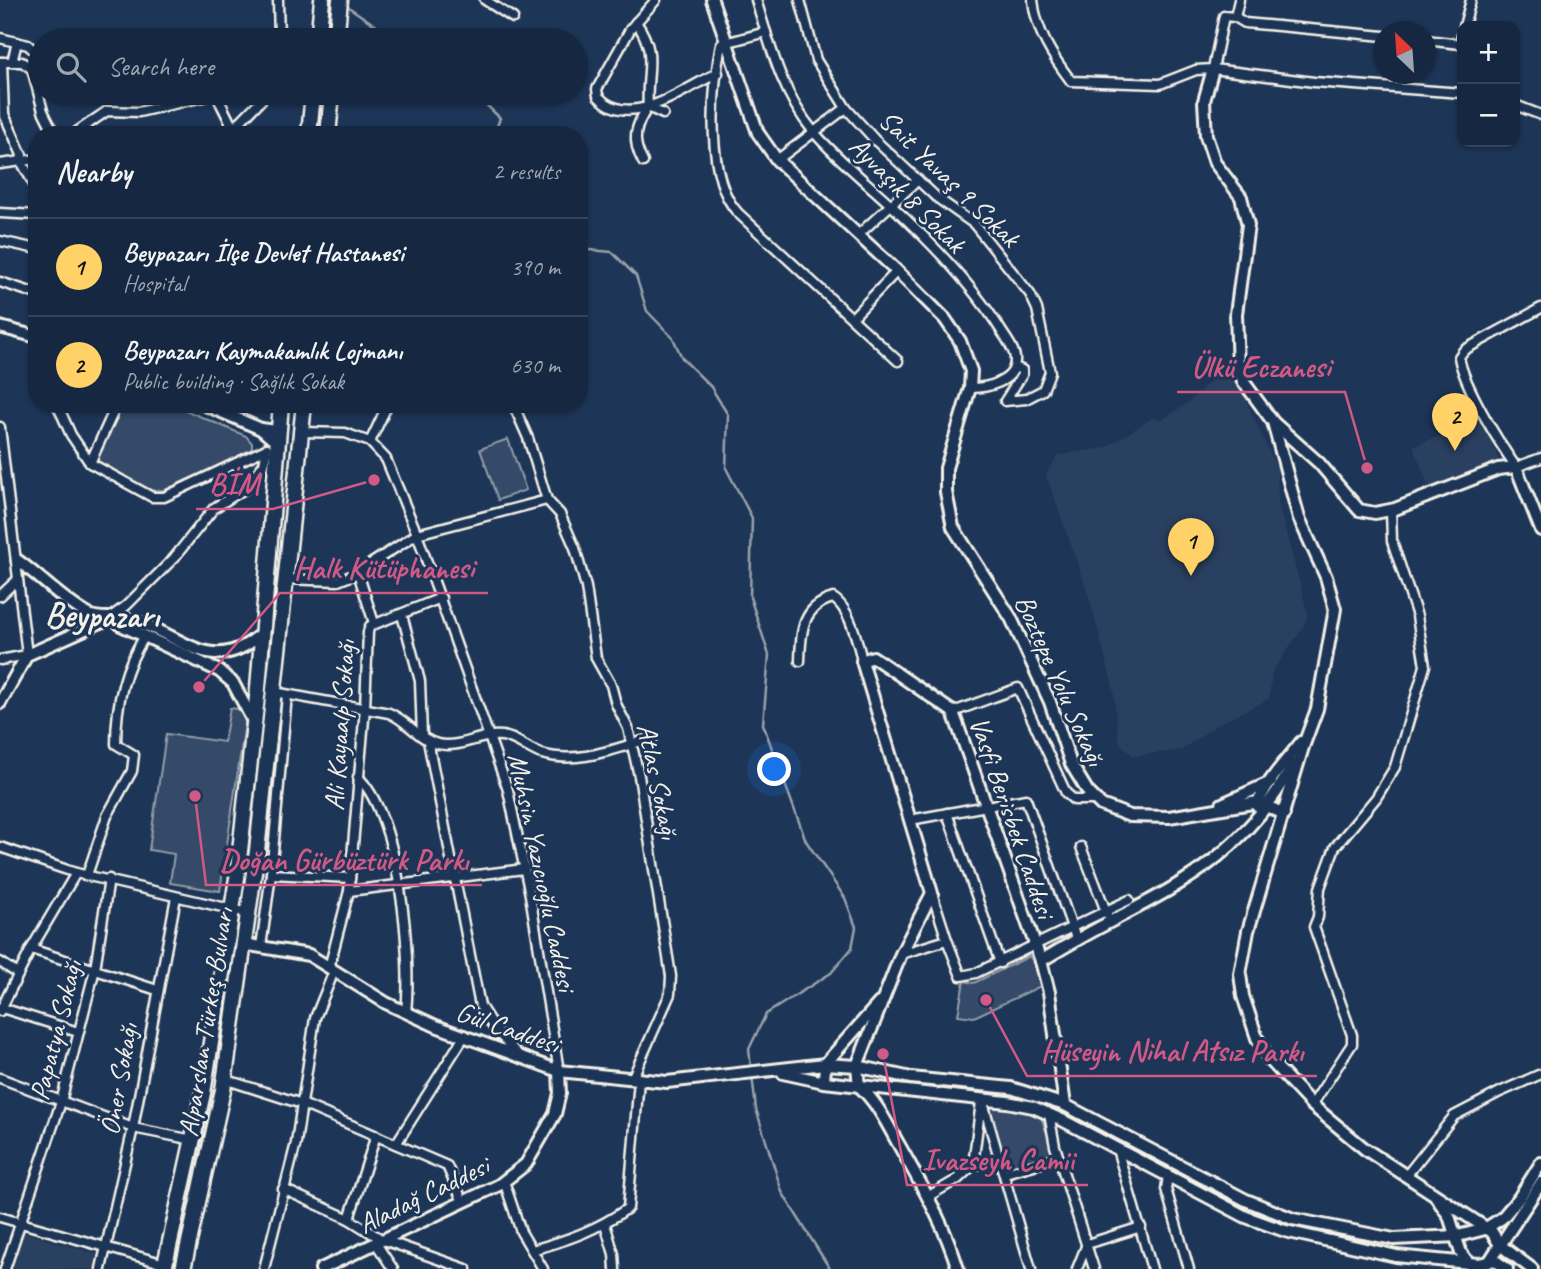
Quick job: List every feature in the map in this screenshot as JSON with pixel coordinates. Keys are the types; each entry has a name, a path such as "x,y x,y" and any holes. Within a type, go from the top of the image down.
{"highway":[{"path":"319,28 322,0"},
{"path":"338,28 340,0"},
{"path":"310,126 312,105"},
{"path":"329,126 331,105"},
{"name":"Alparslan Türkeş Bulvarı","path":"164,1266 192,1140 232,910 254,724 273,441 279,413"},
{"name":"Alparslan Türkeş Bulvarı","path":"185,1268 224,1079 281,694 286,579 303,413"},
{"path":"289,424 301,438 287,452 273,441 289,424"}],"street":[{"path":"278,0 279,28"},
{"path":"485,0 513,18"},
{"path":"656,0 636,22 596,92 603,101 618,110 648,107 718,73"},
{"path":"712,0 758,133 777,160 859,234 945,319 960,341 971,371 970,388 993,386 1013,372 1014,367"},
{"name":"Ayvaşık 8 Sokak","path":"756,0 788,93 814,131 890,204 986,306 1012,348 1016,359 1014,367"},
{"name":"Sait Yavaş 9 Sokak","path":"800,0 816,60 846,108 918,180 974,224 1030,294 1037,309 1050,372 1043,390 1026,399 1005,401 1022,375 1022,370 1014,367"},
{"path":"1033,0 1035,19 1043,39 1071,81 1160,84 1196,70 1213,69 1314,82 1457,93"},
{"path":"1235,17 1239,0"},
{"path":"1465,21 1471,0"},
{"path":"1373,35 1245,23 1235,17 1224,16 1204,100 1206,136 1215,163 1241,197 1248,225 1236,314 1236,355 1243,381 1273,422 1319,463 1359,510 1376,513 1391,509 1498,470 1541,458"},
{"path":"636,22 650,46 648,107 635,129 635,145 643,162"},
{"path":"766,32 721,44 716,162 726,197 738,213 898,361"},
{"path":"0,38 28,45"},
{"path":"1436,41 1457,44"},
{"path":"12,62 17,42"},
{"path":"28,65 22,62 1,62 4,114 28,174"},
{"path":"42,105 50,126"},
{"path":"85,126 107,111 139,112 169,105"},
{"path":"220,105 228,126"},
{"path":"236,126 256,105"},
{"path":"648,107 663,114"},
{"path":"1520,107 1541,115"},
{"path":"777,160 846,108"},
{"path":"0,164 28,160"},
{"path":"859,234 918,180"},
{"path":"0,213 28,215"},
{"path":"0,241 28,247"},
{"path":"852,318 897,271"},
{"path":"0,282 28,291"},
{"path":"1541,308 1464,350 1459,357 1477,399 1516,467 1541,530"},
{"path":"0,327 28,335"},
{"name":"Boztepe Yolu Sokağı","path":"970,388 946,468 946,492 953,527 1011,618 1050,702 1071,764 1096,800 1130,816 1168,817 1211,809"},
{"path":"61,413 71,435 90,463 142,494 164,497 273,441"},
{"path":"90,463 113,413"},
{"path":"223,413 261,429 273,441"},
{"path":"301,438 345,433 370,442 384,413"},
{"name":"Atlas Sokağı","path":"517,413 528,438 547,500 560,514 575,548 586,587 596,658 611,685 631,743 671,976 670,994 636,1079 628,1208 605,1224"},
{"path":"1273,422 1299,518 1326,577 1335,609 1322,689 1242,952 1241,985 1256,1038 1269,1059 1312,1105 1365,1149 1494,1235 1500,1245 1532,1269"},
{"path":"0,427 3,472 17,560 27,655 0,703"},
{"path":"0,660 27,655 112,619 167,566 214,508 246,488 264,464 273,441"},
{"name":"Muhsin Yazıcıoğlu Caddesi","path":"370,442 386,459 417,534 508,790 559,1071"},
{"path":"286,579 338,581 358,573 417,534 547,500"},
{"path":"1312,1105 1352,1044 1352,1035 1314,927 1318,917 1320,888 1335,847 1376,797 1395,767 1425,666 1417,616 1392,541 1391,509"},
{"path":"17,560 91,617 125,618 211,654 230,654 247,647 262,633"},
{"name":"Ali Kayaalp Sokağı","path":"264,1269 296,1143 315,1018 332,970 349,891 365,708 368,632 374,623 358,573"},
{"path":"0,596 17,580"},
{"path":"374,623 402,615 441,598"},
{"path":"800,661 806,617 815,607 833,598 838,600 851,627 932,893 961,976 1035,948 1129,900"},
{"path":"402,615 420,681 425,738 456,875 480,1006 494,1028 521,1058"},
{"path":"112,619 219,671 243,699 254,724"},
{"path":"87,875 107,816 132,771 134,755 116,744 116,730 122,690 132,656 145,636"},
{"name":"Vasfi Berisbek Caddesi","path":"862,661 873,657 953,712 1041,961 1049,992 1063,1104"},
{"path":"953,712 1017,688 1066,793 1074,800 1096,800"},
{"path":"261,947 271,874 281,694 365,708 403,718 425,738 451,745 491,737 517,740 542,754 599,755 653,738"},
{"path":"1240,837 1268,782 1291,758 1310,728"},
{"path":"1041,961 1198,872 1240,837 1270,805 1303,747"},
{"path":"358,777 372,790 399,885 408,962 406,1012"},
{"path":"1211,809 1268,782 1282,786"},
{"path":"1282,786 1284,814"},
{"path":"911,820 1026,799 1077,941"},
{"path":"1211,809 1258,802 1270,805 1284,814"},
{"path":"947,813 1000,963"},
{"path":"0,847 76,873 248,913"},
{"path":"1081,847 1110,924"},
{"path":"349,891 456,875 524,869"},
{"path":"76,873 31,949 1,1010 78,1032"},
{"path":"271,874 350,878"},
{"name":"Papatya Sokağı","path":"5,1269 61,1102 95,969 110,879"},
{"path":"932,893 901,954 857,1066 859,1086 873,1099 929,1196 940,1217 958,1269"},
{"name":"Öner Sokağı","path":"101,1269 133,1128 176,897"},
{"path":"901,954 947,940"},
{"name":"Gül Caddesi","path":"243,944 309,955 406,1012 559,1071 667,1082 825,1065 857,1066 911,1079 1011,1088 1063,1104 1246,1200 1293,1219 1394,1240 1458,1236"},
{"path":"31,949 157,990"},
{"path":"0,962 18,974"},
{"path":"824,1082 825,1065 883,998"},
{"path":"396,1144 465,1035"},
{"name":"Aladağ Caddesi","path":"321,1269 504,1181 526,1164 541,1141 560,1093 559,1071"},
{"name":"Gül Caddesi","path":"777,1072 824,1082 982,1099 1049,1114 1246,1217 1285,1231 1396,1256 1471,1266"},
{"path":"1406,1176 1454,1116 1500,1091 1541,1074"},
{"path":"0,1078 133,1128 192,1140"},
{"path":"224,1079 302,1104 447,1166 463,1202"},
{"path":"1046,1098 1059,1158 1094,1269"},
{"path":"982,1099 1031,1269"},
{"path":"973,1165 982,1099"},
{"path":"1049,1114 1063,1104"},
{"path":"349,1219 376,1135"},
{"path":"1117,1149 1152,1269"},
{"path":"1005,1172 1059,1158"},
{"path":"929,1196 958,1179 973,1165 1001,1161"},
{"path":"1458,1236 1485,1229 1502,1217 1519,1198 1541,1163"},
{"path":"1168,1176 1166,1189 1189,1269"},
{"path":"504,1181 517,1225 543,1269"},
{"path":"1492,1263 1500,1245 1541,1183"},
{"path":"283,1189 349,1219 378,1240 466,1269"},
{"path":"1432,1192 1458,1236 1461,1253 1471,1266 1492,1263 1507,1269"},
{"path":"0,1217 164,1266 185,1268"},
{"path":"532,1250 573,1240 605,1224 614,1254 615,1269"},
{"path":"1087,1244 1141,1227"},
{"path":"378,1240 393,1269"},
{"path":"1077,1269 1087,1244"}],"shaded area":[{"path":"1229,363 1277,469 1278,503 1308,614 1304,626 1272,672 1269,699 1216,725 1182,750 1133,756 1119,742 1113,687 1088,593 1046,475 1058,455 1105,448 1152,418 1162,420 1190,401"},
{"path":"120,413 192,413 246,436 252,443 252,450 165,490 150,491 95,462"},
{"path":"1482,420 1500,463 1430,490 1413,446"},
{"path":"508,439 526,490 498,500 480,449"},
{"path":"230,708 247,710 220,891 170,883 174,854 149,850 166,734 224,742"},
{"path":"1030,956 1043,985 974,1017 958,1015 964,981 974,983"},
{"path":"988,1105 1040,1114 1055,1156 1006,1168"},
{"path":"22,1232 99,1255 95,1269 11,1269"}],"waterway":[{"path":"344,4 379,28"},
{"path":"486,105 500,118 497,126"},
{"path":"588,250 612,252 636,276 647,311 673,338 682,358 711,387 728,415 726,468 752,518 750,597 769,655 763,724 806,841 845,898 856,927 852,948 831,973 766,1014 749,1049 751,1069"},
{"path":"752,1075 756,1109 782,1192 830,1269"}],"place":[{"name":"Beypazarı Kaymakamlık Lojmanı","path":"1455,451"},
{"name":"Ülkü Eczanesi","path":"1367,468"},
{"name":"BİM","path":"374,480"},
{"name":"Beypazarı İlçe Devlet Hastanesi","path":"1191,576"},
{"name":"Halk Kütüphanesi","path":"199,687"},
{"name":"Doğan Gürbüztürk Parkı","path":"195,796"},
{"name":"Hüseyin Nihal Atsız Parkı","path":"986,1000"},
{"name":"Ivazseyh Camii","path":"883,1054"}],"district":[{"name":"Beypazarı","path":"102,615"}]}
